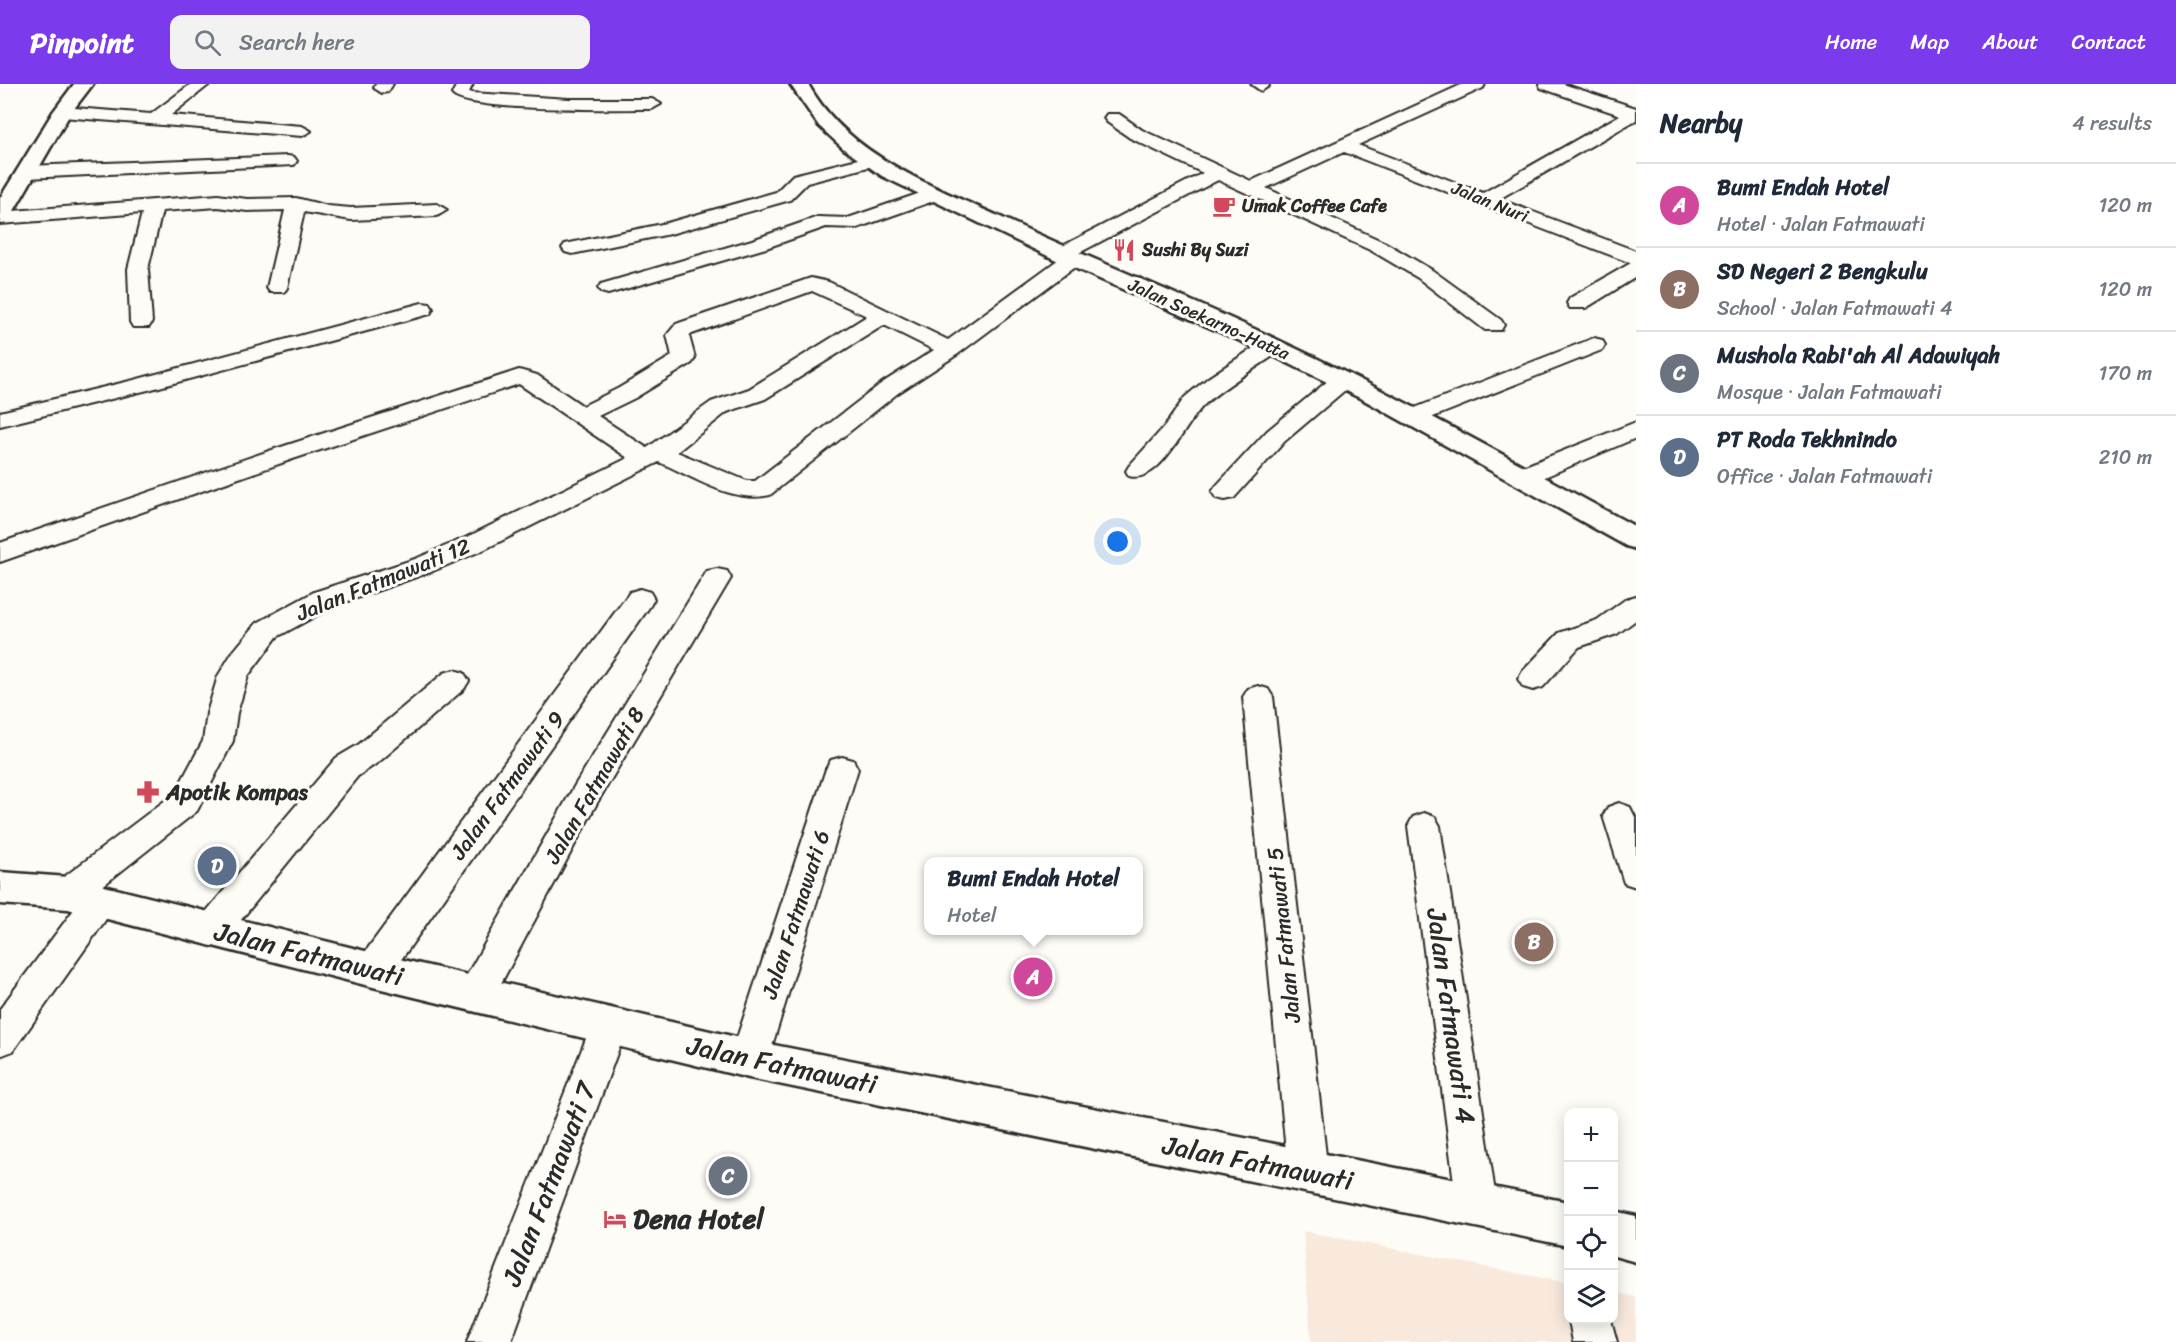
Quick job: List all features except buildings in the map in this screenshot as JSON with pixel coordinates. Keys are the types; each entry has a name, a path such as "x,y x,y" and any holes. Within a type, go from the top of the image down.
{"street":[{"path":"0,215 62,112 84,84"},
{"path":"156,118 202,84"},
{"path":"465,84 460,94 468,98 569,104 652,104"},
{"name":"Jalan Soekarno-Hatta","path":"799,84 829,123 870,160 1067,257 1272,346 1343,380 1415,416 1636,539"},
{"path":"1251,188 1477,84"},
{"path":"1547,84 1635,114"},
{"path":"62,112 302,131"},
{"path":"1485,199 1635,114"},
{"path":"1113,118 1136,134 1379,247 1425,274 1492,325"},
{"name":"Jalan Nuri","path":"1344,146 1636,258"},
{"path":"572,248 670,228 783,196 800,179 870,160"},
{"path":"27,172 288,161"},
{"path":"0,553 273,458 519,377 529,380 580,416 652,456 744,489 761,489 890,388 950,349 1067,257 1217,173"},
{"path":"608,288 759,244 825,221 850,224 935,194"},
{"path":"0,215 153,207 218,201 247,205 296,204 328,212 351,214 437,210"},
{"path":"277,288 296,204"},
{"path":"141,322 138,269 153,207"},
{"path":"1578,303 1636,268"},
{"path":"580,416 636,388 684,358 678,335 684,329 807,285 822,286 950,349"},
{"path":"0,419 140,385 422,309"},
{"name":"Jalan Fatmawati 12","path":"0,1039 84,898 186,802 218,741 222,713 233,676 242,660 267,630 324,599 424,565 474,544 652,456 719,407 757,394 884,315"},
{"path":"1415,416 1594,345"},
{"path":"1138,471 1174,431 1193,402 1215,383 1234,373 1272,346"},
{"path":"1225,492 1276,435 1343,380"},
{"path":"1524,476 1636,429"},
{"name":"Jalan Fatmawati 8","path":"476,994 586,794 717,578"},
{"name":"Jalan Fatmawati 9","path":"373,970 640,599"},
{"path":"1533,679 1569,640 1607,627 1636,606"},
{"path":"211,931 340,774 454,681"},
{"name":"Jalan Fatmawati 5","path":"1258,697 1308,1173"},
{"name":"Jalan Fatmawati 6","path":"749,1059 842,769"},
{"path":"1619,816 1636,873"},
{"name":"Jalan Fatmawati 4","path":"1424,826 1478,1206"},
{"name":"Jalan Fatmawati","path":"0,888 84,898 211,931 749,1059 1564,1225"},
{"name":"Jalan Fatmawati 7","path":"489,1342 609,1026"},
{"path":"1618,1235 1636,1239"},
{"path":"1591,1324 1595,1342"}],"shaded area":[{"path":"1303,1231 1564,1282 1564,1324 1618,1324 1618,1293 1636,1297 1636,1342 1311,1342"}],"place":[{"name":"Umak Coffee Cafe","path":"1224,206"},
{"name":"Sushi By Suzi","path":"1124,250"},
{"name":"Apotik Kompas","path":"148,792"},
{"name":"PT Roda Tekhnindo","path":"217,866"},
{"name":"SD Negeri 2 Bengkulu","path":"1534,942"},
{"name":"Bumi Endah Hotel","path":"1033,977"},
{"name":"Mushola Rabi'ah Al Adawiyah","path":"728,1176"},
{"name":"Dena Hotel","path":"615,1219"}]}
